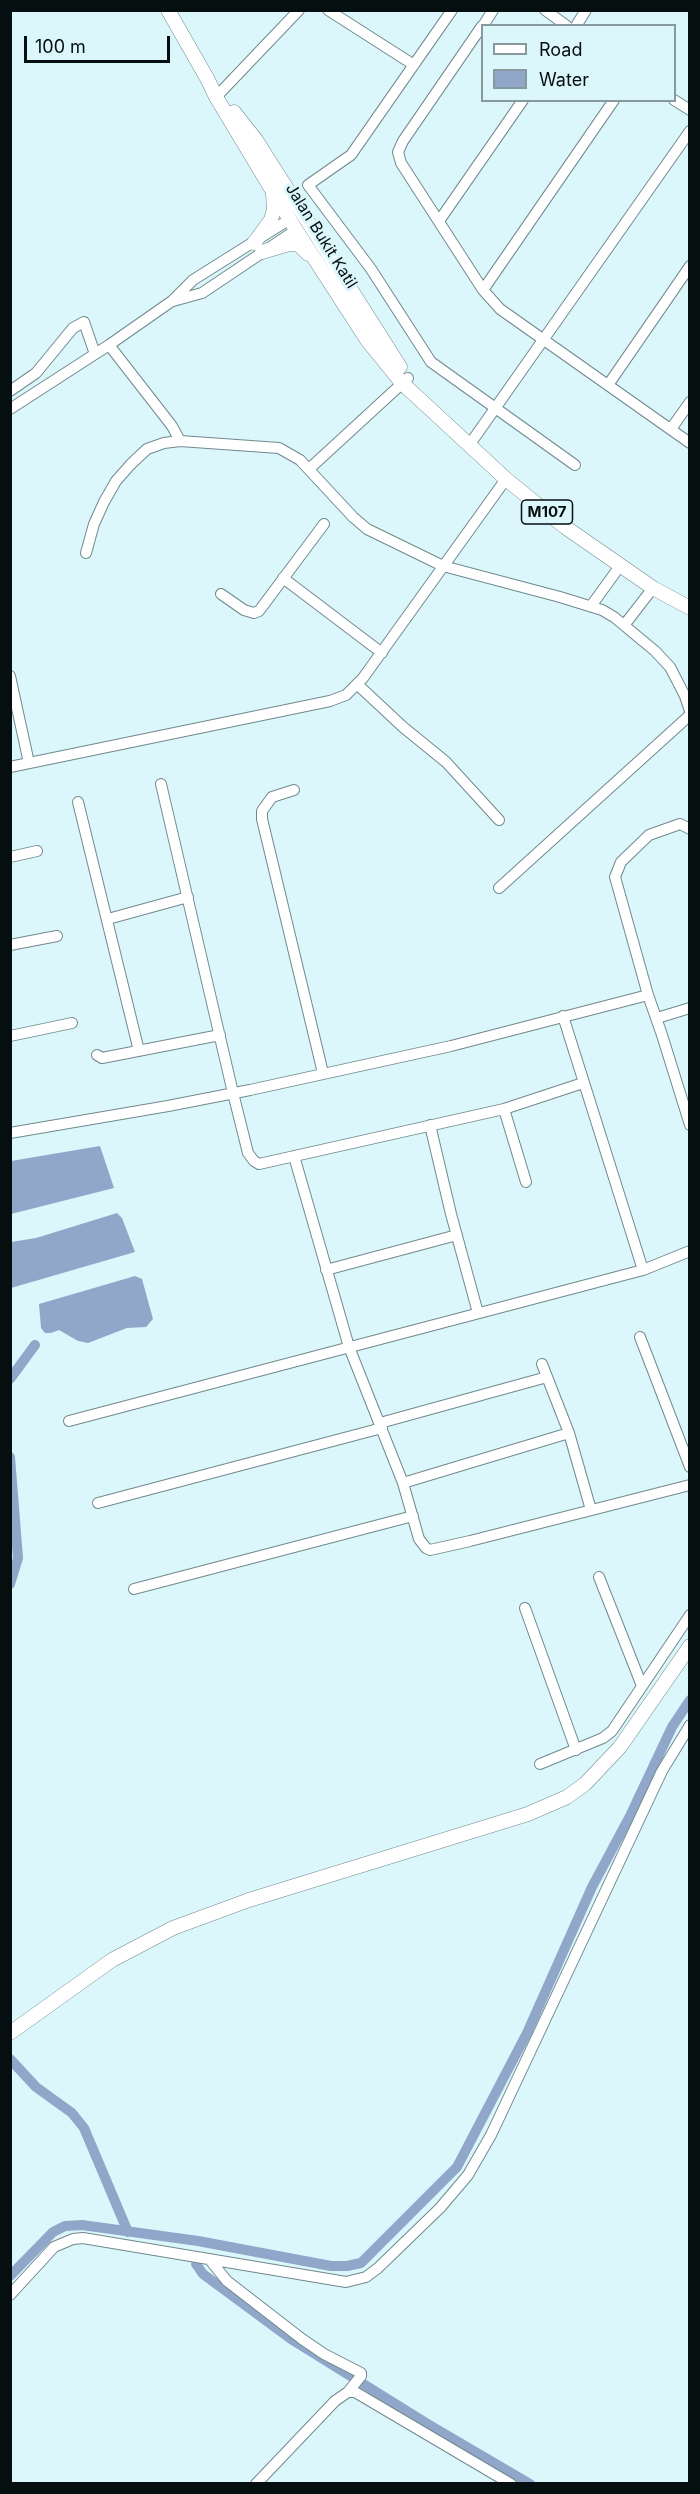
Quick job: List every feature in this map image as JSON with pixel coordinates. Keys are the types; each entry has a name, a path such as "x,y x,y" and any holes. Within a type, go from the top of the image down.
{"main road":[{"name":"Jalan Bukit Katil","path":"168,10 271,188 367,340 420,398 506,479 565,527 620,566 653,588 690,608"},
{"name":"Jalan Bukit Katil","path":"218,95 256,141 405,381"},
{"path":"258,247 271,220 275,201 271,188"},
{"path":"290,194 295,223 318,238"},
{"path":"258,247 297,244 306,250 325,274"},
{"path":"10,2032 112,1960 173,1928 249,1900 528,1814 567,1797 596,1773 620,1747 690,1646"}],"street":[{"path":"218,95 299,10"},
{"path":"328,10 414,65"},
{"path":"452,10 351,155 308,185 371,269 431,362 575,465"},
{"path":"484,24 493,10"},
{"path":"545,10 564,24"},
{"path":"577,24 586,10"},
{"path":"481,29 398,152 401,164 483,290 500,309 690,443"},
{"path":"676,101 690,110"},
{"path":"439,221 522,102"},
{"path":"483,290 613,102"},
{"path":"470,444 690,131"},
{"path":"10,409 172,301 193,280 258,247 295,223"},
{"path":"608,385 690,266"},
{"path":"10,391 36,373 73,328 84,322 95,354"},
{"path":"109,345 172,426 180,441"},
{"path":"309,469 405,381"},
{"path":"670,429 690,402"},
{"path":"86,553 94,524 104,502 131,464 147,449 164,443 180,441 279,448 290,453 309,469 352,517 367,529 443,566 591,606 625,624 670,667 685,696 690,713 499,888"},
{"path":"10,767 346,695 358,685 382,653 506,479"},
{"path":"221,594 244,610 254,613 259,611 324,524"},
{"path":"591,606 620,566"},
{"path":"283,578 382,653"},
{"path":"625,624 653,588"},
{"path":"10,676 29,763"},
{"path":"358,685 403,727 446,762 499,820"},
{"path":"161,784 233,1093 248,1153 254,1161 259,1164 504,1109 583,1083"},
{"path":"294,790 272,797 262,811 262,819 323,1073"},
{"path":"78,802 139,1051"},
{"path":"690,829 685,824 680,824 649,835 621,862 615,872 648,995 690,1125"},
{"path":"10,857 37,851"},
{"path":"108,919 188,897"},
{"path":"10,945 57,936"},
{"path":"10,1133 168,1107 451,1046 648,995"},
{"path":"657,1018 690,1008"},
{"path":"563,1016 643,1270"},
{"path":"10,1036 72,1023"},
{"path":"97,1055 102,1058 220,1035"},
{"path":"504,1109 526,1182"},
{"path":"430,1125 478,1313"},
{"path":"294,1156 349,1347 403,1483 419,1539 430,1550 690,1485"},
{"path":"326,1270 457,1234"},
{"path":"69,1421 643,1270 690,1251"},
{"path":"640,1337 690,1467"},
{"path":"542,1364 569,1433 591,1510"},
{"path":"98,1503 381,1426 547,1377"},
{"path":"403,1483 569,1433"},
{"path":"134,1589 413,1516"},
{"path":"599,1577 642,1686"},
{"path":"525,1608 576,1750"},
{"path":"540,1764 608,1734 690,1615"},
{"path":"10,2295 54,2247 73,2239 83,2238 333,2280 355,2281 378,2268 440,2208 468,2175 492,2135 662,1771 688,1730"},
{"path":"210,2260 227,2281 246,2296 314,2347 358,2371 361,2376 349,2391 335,2401 255,2484"},
{"path":"349,2391 367,2398 511,2484"}],"water":[{"path":"100,1146 114,1188 11,1214 11,1161"},
{"path":"117,1213 122,1218 135,1252 11,1288 11,1242 36,1238"},
{"path":"135,1276 142,1279 153,1319 146,1327 127,1328 88,1343 78,1341 59,1330 45,1333 41,1328 39,1304"}],"waterway":[{"path":"10,1379 35,1345"},
{"path":"10,1457 18,1558 10,1584"},
{"path":"10,2276 53,2232 65,2226 82,2225 198,2241 331,2266 361,2263 457,2167 527,2033 592,1887 631,1814 672,1727 690,1700"},
{"path":"10,2059 36,2087 72,2113 84,2128 128,2232"},
{"path":"196,2264 203,2274 291,2339 530,2484"}]}
